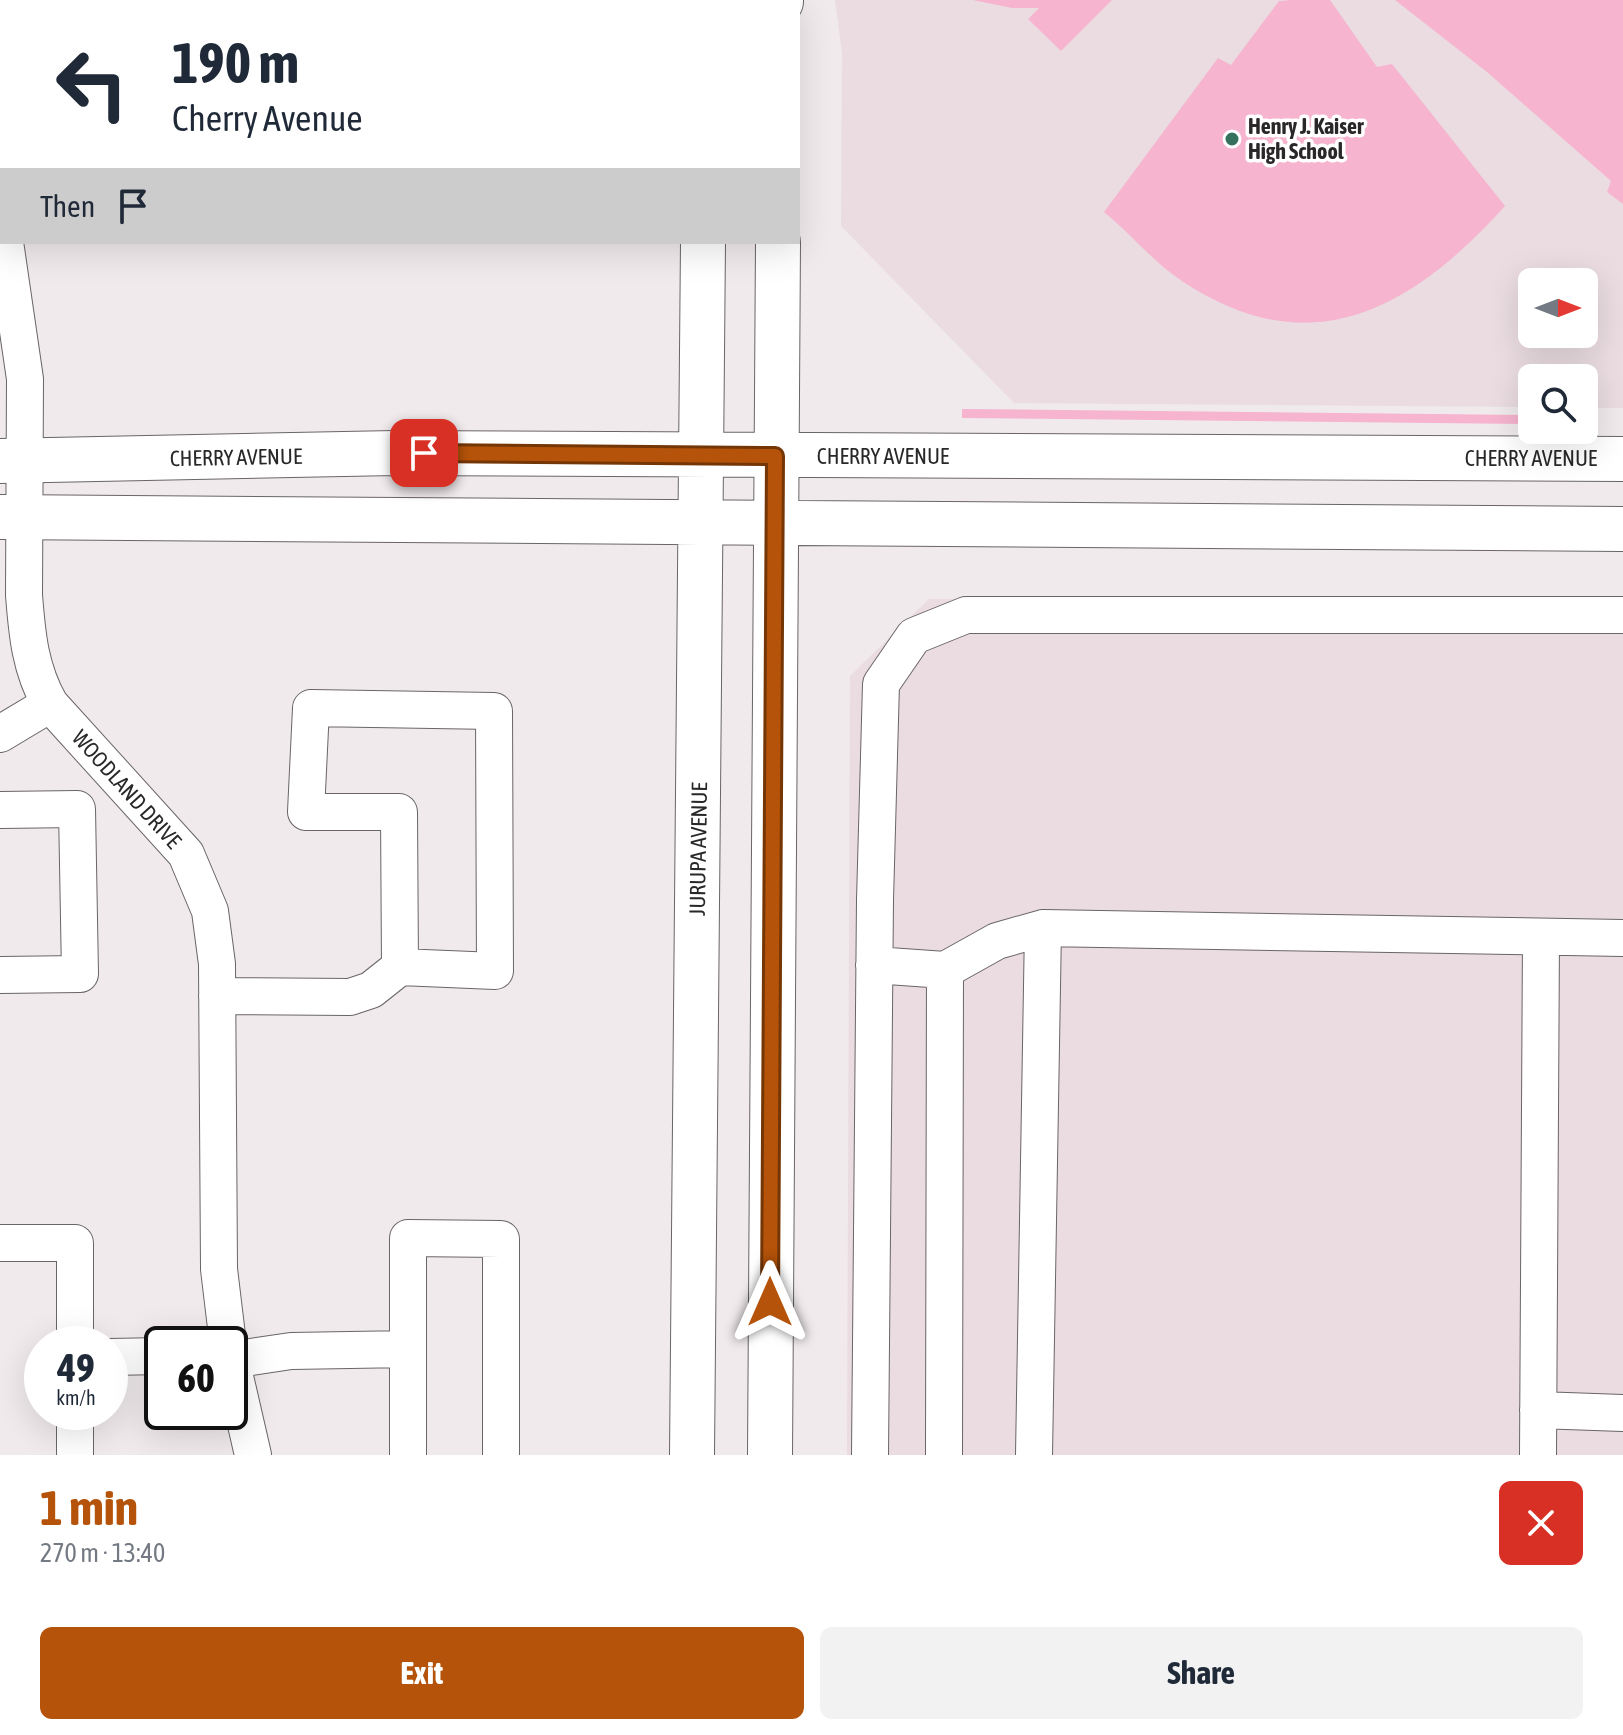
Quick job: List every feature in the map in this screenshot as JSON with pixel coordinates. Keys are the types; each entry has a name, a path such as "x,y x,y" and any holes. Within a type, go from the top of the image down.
{"main road":[{"name":"JURUPA AVENUE","path":"692,1455 703,244"},
{"path":"770,1455 778,244"},
{"name":"CHERRY AVENUE","path":"13,460 395,453 1623,459"},
{"path":"12,517 1623,529"}],"street":[{"name":"WOODLAND DRIVE","path":"5,244 22,346 12,517 26,631 38,682 50,704 191,863 210,911 217,996 219,1269 226,1326"},
{"path":"870,1455 874,965 881,684 914,636 966,615 1623,615"},
{"path":"0,734 50,704"},
{"path":"217,996 350,997 371,990 400,967 495,971 494,711 311,708 306,812 399,812 400,967"},
{"path":"0,810 77,809 80,974 0,975"},
{"path":"874,965 945,970 997,941 1043,928 1623,938"},
{"path":"1034,1455 1043,928"},
{"path":"1538,1455 1541,937"},
{"path":"944,1455 945,970"},
{"path":"408,1455 408,1238 501,1239 501,1455"},
{"path":"0,1243 75,1243 75,1326"},
{"path":"248,1356 291,1351 408,1349"},
{"path":"1538,1410 1623,1413"},
{"path":"75,1430 75,1455"},
{"path":"247,1430 253,1455"}],"shaded area":[{"name":"Henry J. Kaiser High School","path":"835,0 1623,0 1623,408 1598,408 1598,364 1518,364 1518,407 1014,403 841,226 842,53"},
{"path":"973,0 1112,0 1061,51 1028,19 1039,8 1012,8"},
{"path":"1330,0 1377,67 1392,64 1505,206 1470,242 1396,298 1357,314 1316,322 1274,320 1229,307 1171,273 1104,212 1218,58 1231,65 1279,1"},
{"path":"1395,0 1623,0 1623,204 1607,192 1611,181 1487,72"},
{"path":"962,409 1518,415 1518,424 962,418"},
{"path":"1623,597 1623,1455 847,1455 850,676 929,599"}],"place":[{"name":"Henry J. Kaiser High School","path":"1232,139"}],"route":[{"path":"424,453 775,456 770,1302"}]}
